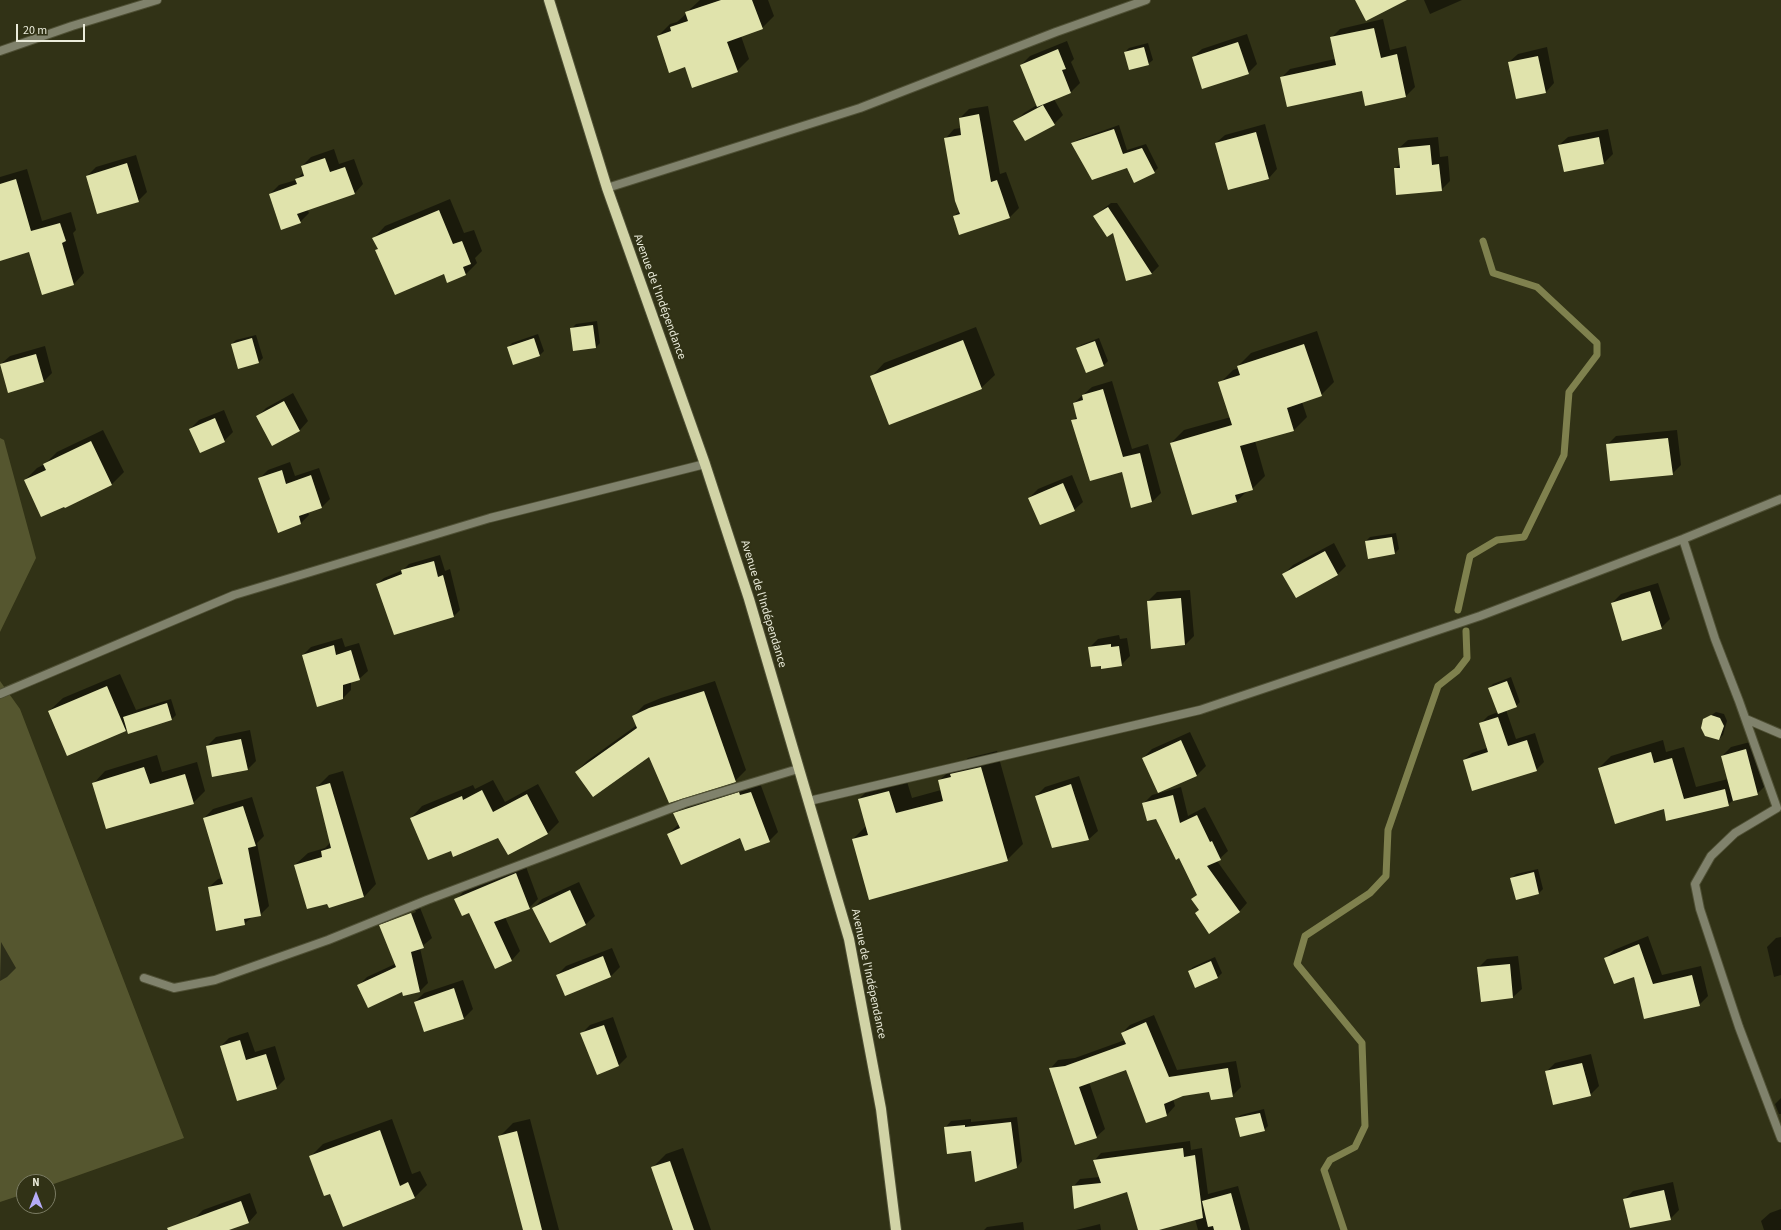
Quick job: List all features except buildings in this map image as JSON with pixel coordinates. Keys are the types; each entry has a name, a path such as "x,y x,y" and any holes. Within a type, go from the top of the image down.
{"main road":[{"name":"Avenue de l'Indépendance","path":"550,0 607,188 705,464 749,599 849,939 882,1109 896,1230"}],"street":[{"path":"0,51 72,26 157,0"},
{"path":"607,188 860,108 1056,32 1146,0"},
{"path":"0,694 234,595 490,518 705,464"},
{"path":"809,801 1200,710 1480,616 1683,539 1781,499"},
{"path":"1683,539 1714,639 1779,807 1735,833 1711,856 1695,884 1700,909 1707,931 1740,1027 1781,1138"},
{"path":"1746,719 1781,734"},
{"path":"144,978 174,988 215,980 328,940 427,900 678,806 798,769"}],"green space":[{"path":"0,438 4,440 36,558 0,632"},
{"path":"0,681 20,709 184,1138 56,1183 56,1174 16,1174 16,1197 0,1202"}],"waterway":[{"path":"1458,610 1470,556 1497,540 1524,537 1564,455 1569,392 1597,355 1597,343 1537,287 1493,273 1483,241"},
{"path":"1344,1230 1324,1170 1330,1160 1355,1147 1365,1126 1362,1043 1297,964 1305,936 1370,893 1386,876 1388,830 1438,686 1457,671 1467,658 1466,631"}]}
